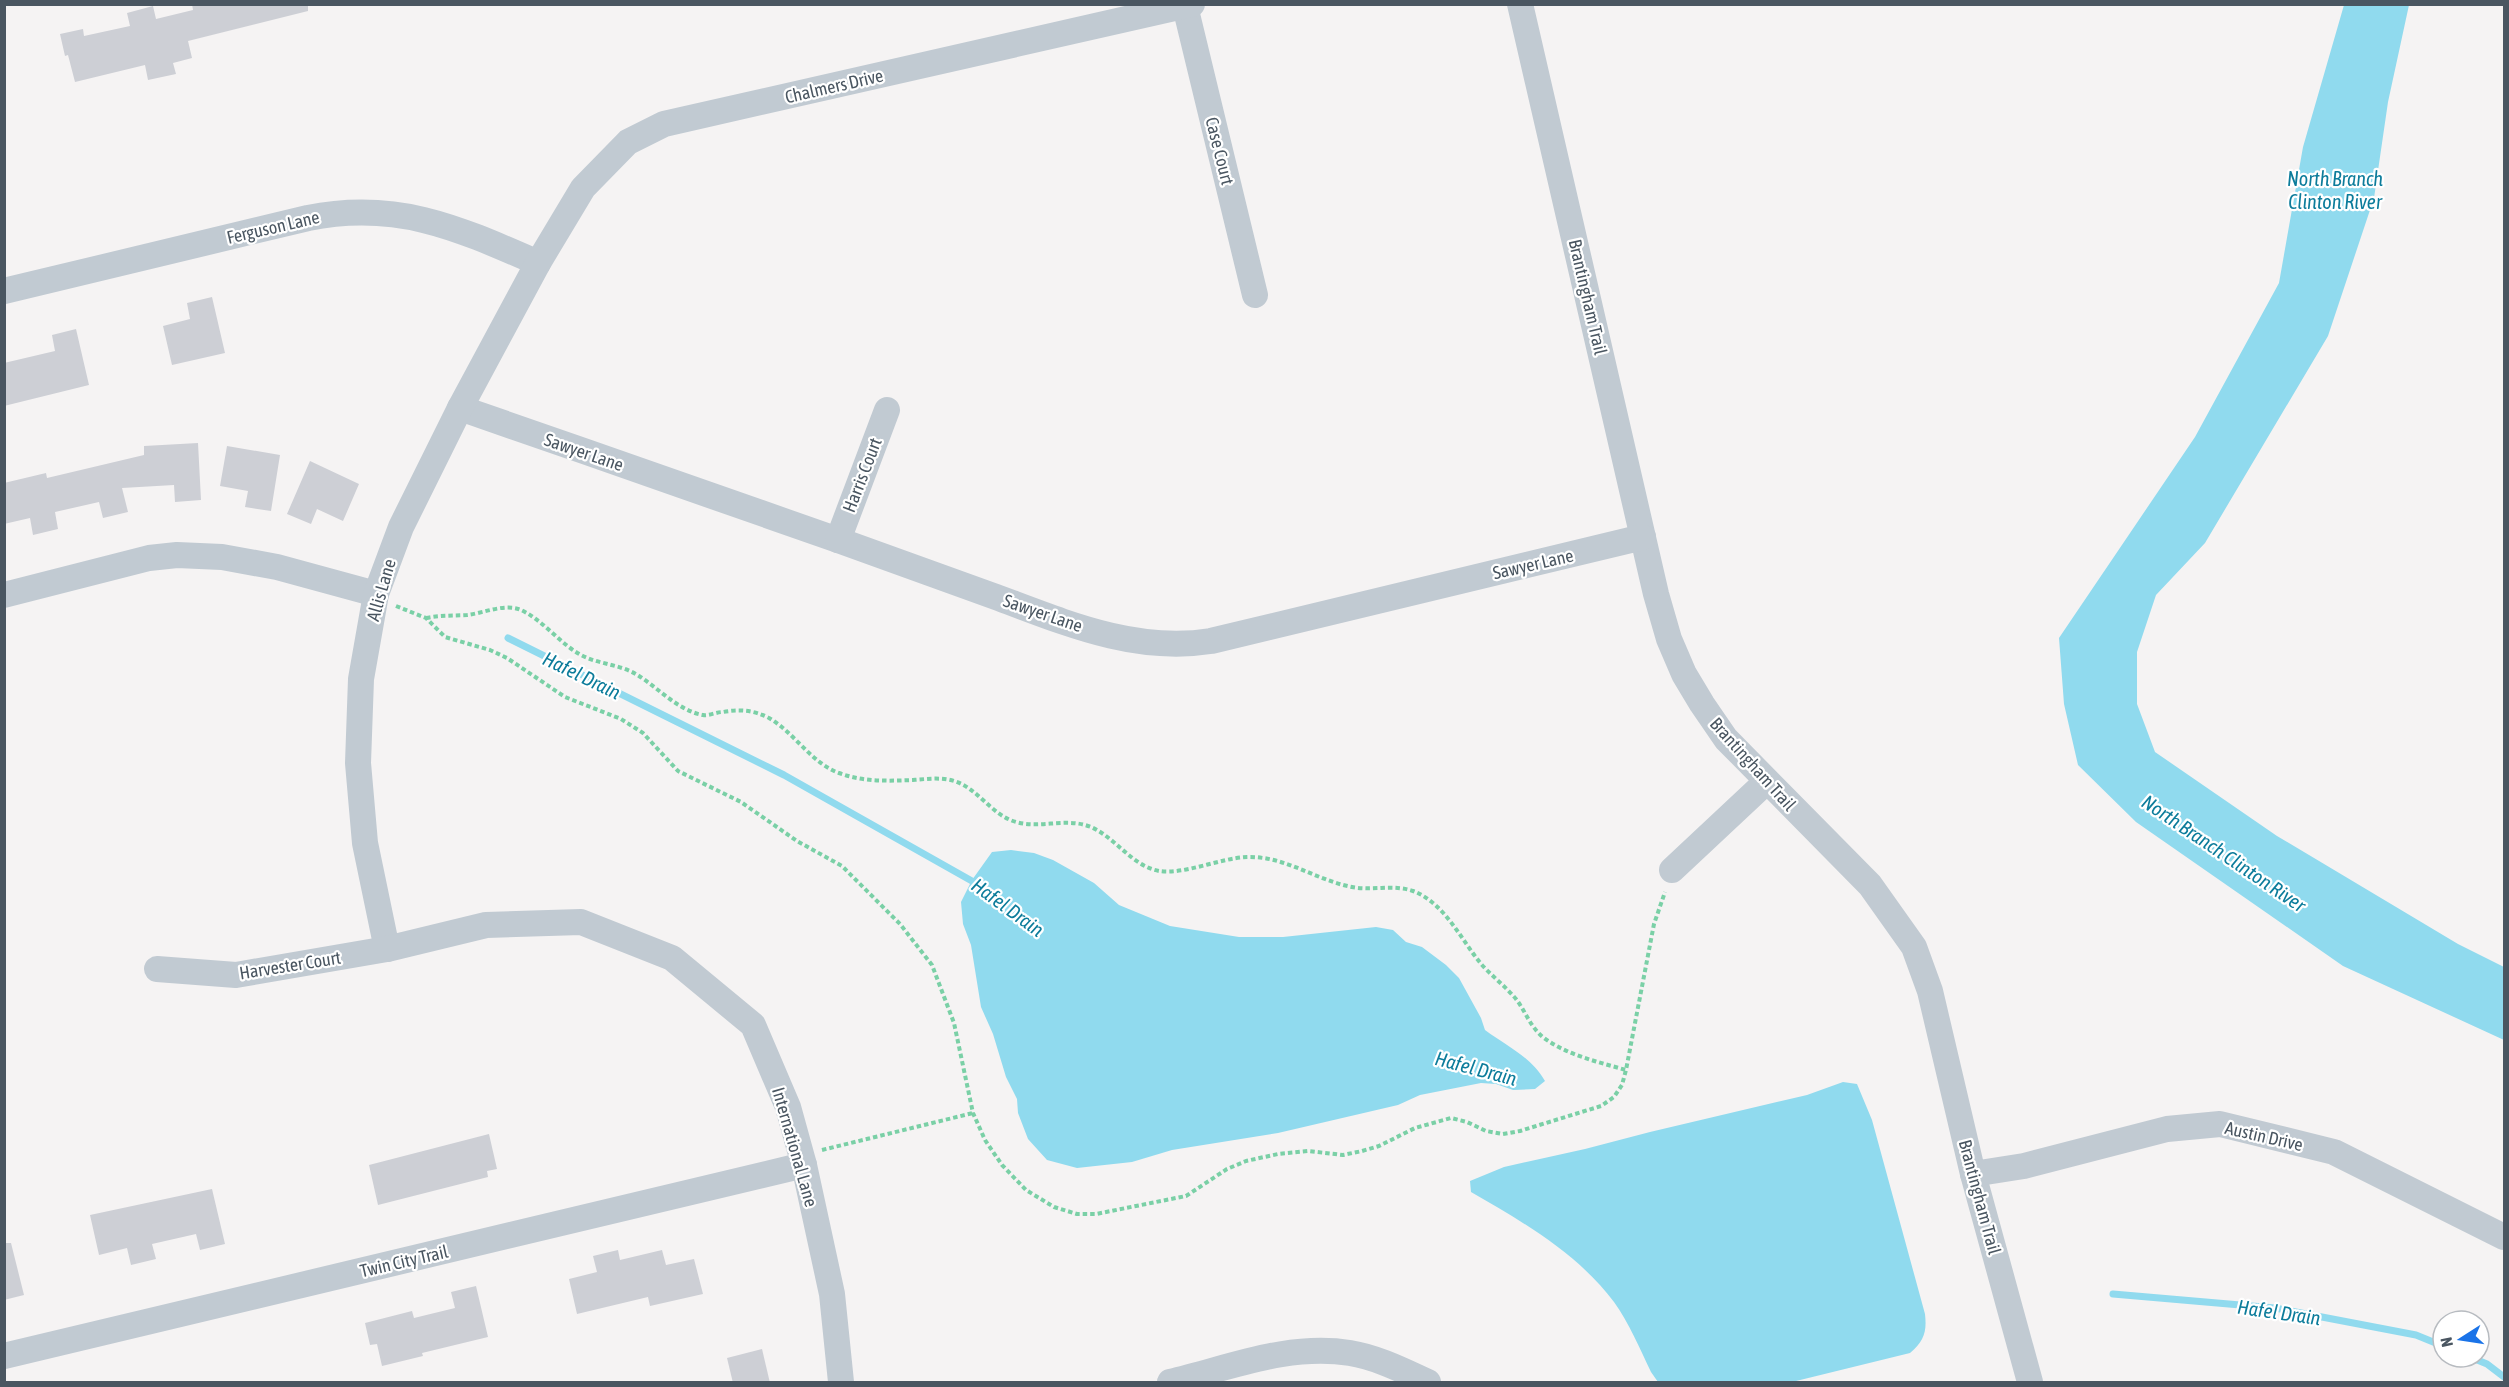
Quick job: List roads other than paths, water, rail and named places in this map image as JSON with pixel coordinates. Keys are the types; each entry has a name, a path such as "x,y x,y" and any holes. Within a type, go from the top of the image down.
{"street":[{"name":"Brantingham Trail","path":"1520,4 1656,594 1669,639 1684,674 1726,739 1870,885 1914,947 1930,991 1973,1174 2030,1383"},
{"name":"Chalmers Drive","path":"538,263 583,188 628,142 664,124 1188,5"},
{"name":"Case Court","path":"1188,5 1255,295"},
{"name":"Ferguson Lane","path":"4,291 308,218 348,212 414,216 472,234 538,263"},
{"name":"Allis Lane","path":"387,949 365,843 358,763 361,679 375,598 401,527 460,408 538,263"},
{"name":"Sawyer Lane","path":"460,408 1060,620 1110,636 1149,643 1182,646 1211,641 1643,537"},
{"name":"Harris Court","path":"838,540 887,411"},
{"path":"4,595 149,558 187,555 222,557 277,567 375,598"},
{"path":"1672,870 1766,782"},
{"name":"International Lane","path":"387,949 486,925 580,922 672,958 753,1025 788,1107 802,1160 832,1294 841,1383"},
{"name":"Harvester Court","path":"157,969 236,975 387,949"},
{"name":"Austin Drive","path":"1973,1174 2024,1166 2167,1130 2220,1124 2334,1152 2505,1237"},
{"name":"Twin City Trail","path":"4,1356 802,1160"},
{"path":"1170,1383 1270,1355 1310,1350 1352,1353 1404,1371 1428,1383"}],"water":[{"name":"North Branch Clinton River","path":"2344,5 2409,5 2388,102 2374,198 2328,336 2205,543 2156,595 2137,652 2137,704 2155,752 2277,836 2458,944 2504,967 2504,1040 2343,966 2136,822 2078,765 2064,704 2059,638 2195,437 2279,283 2303,147"},
{"path":"1011,850 1034,853 1053,860 1094,883 1119,905 1170,926 1239,937 1283,937 1376,927 1393,930 1406,942 1422,947 1446,965 1459,978 1485,1030 1518,1052 1533,1065 1545,1081 1535,1089 1513,1090 1496,1084 1481,1083 1420,1095 1398,1105 1278,1133 1172,1150 1132,1162 1077,1168 1047,1160 1028,1139 1018,1113 1017,1099 1006,1077 993,1034 981,1007 971,945 963,924 961,902 972,880 992,852"},
{"path":"1843,1082 1857,1084 1872,1120 1925,1314 1924,1336 1910,1353 1792,1382 1658,1382 1625,1319 1599,1284 1548,1240 1471,1192 1470,1181 1504,1167 1807,1095"}],"waterway":[{"name":"Hafel Drain","path":"508,638 784,775 979,885"},
{"name":"Hafel Drain","path":"2113,1294 2275,1308 2416,1335 2431,1341"},
{"name":"Hafel Drain","path":"2491,1367 2504,1377"}]}
